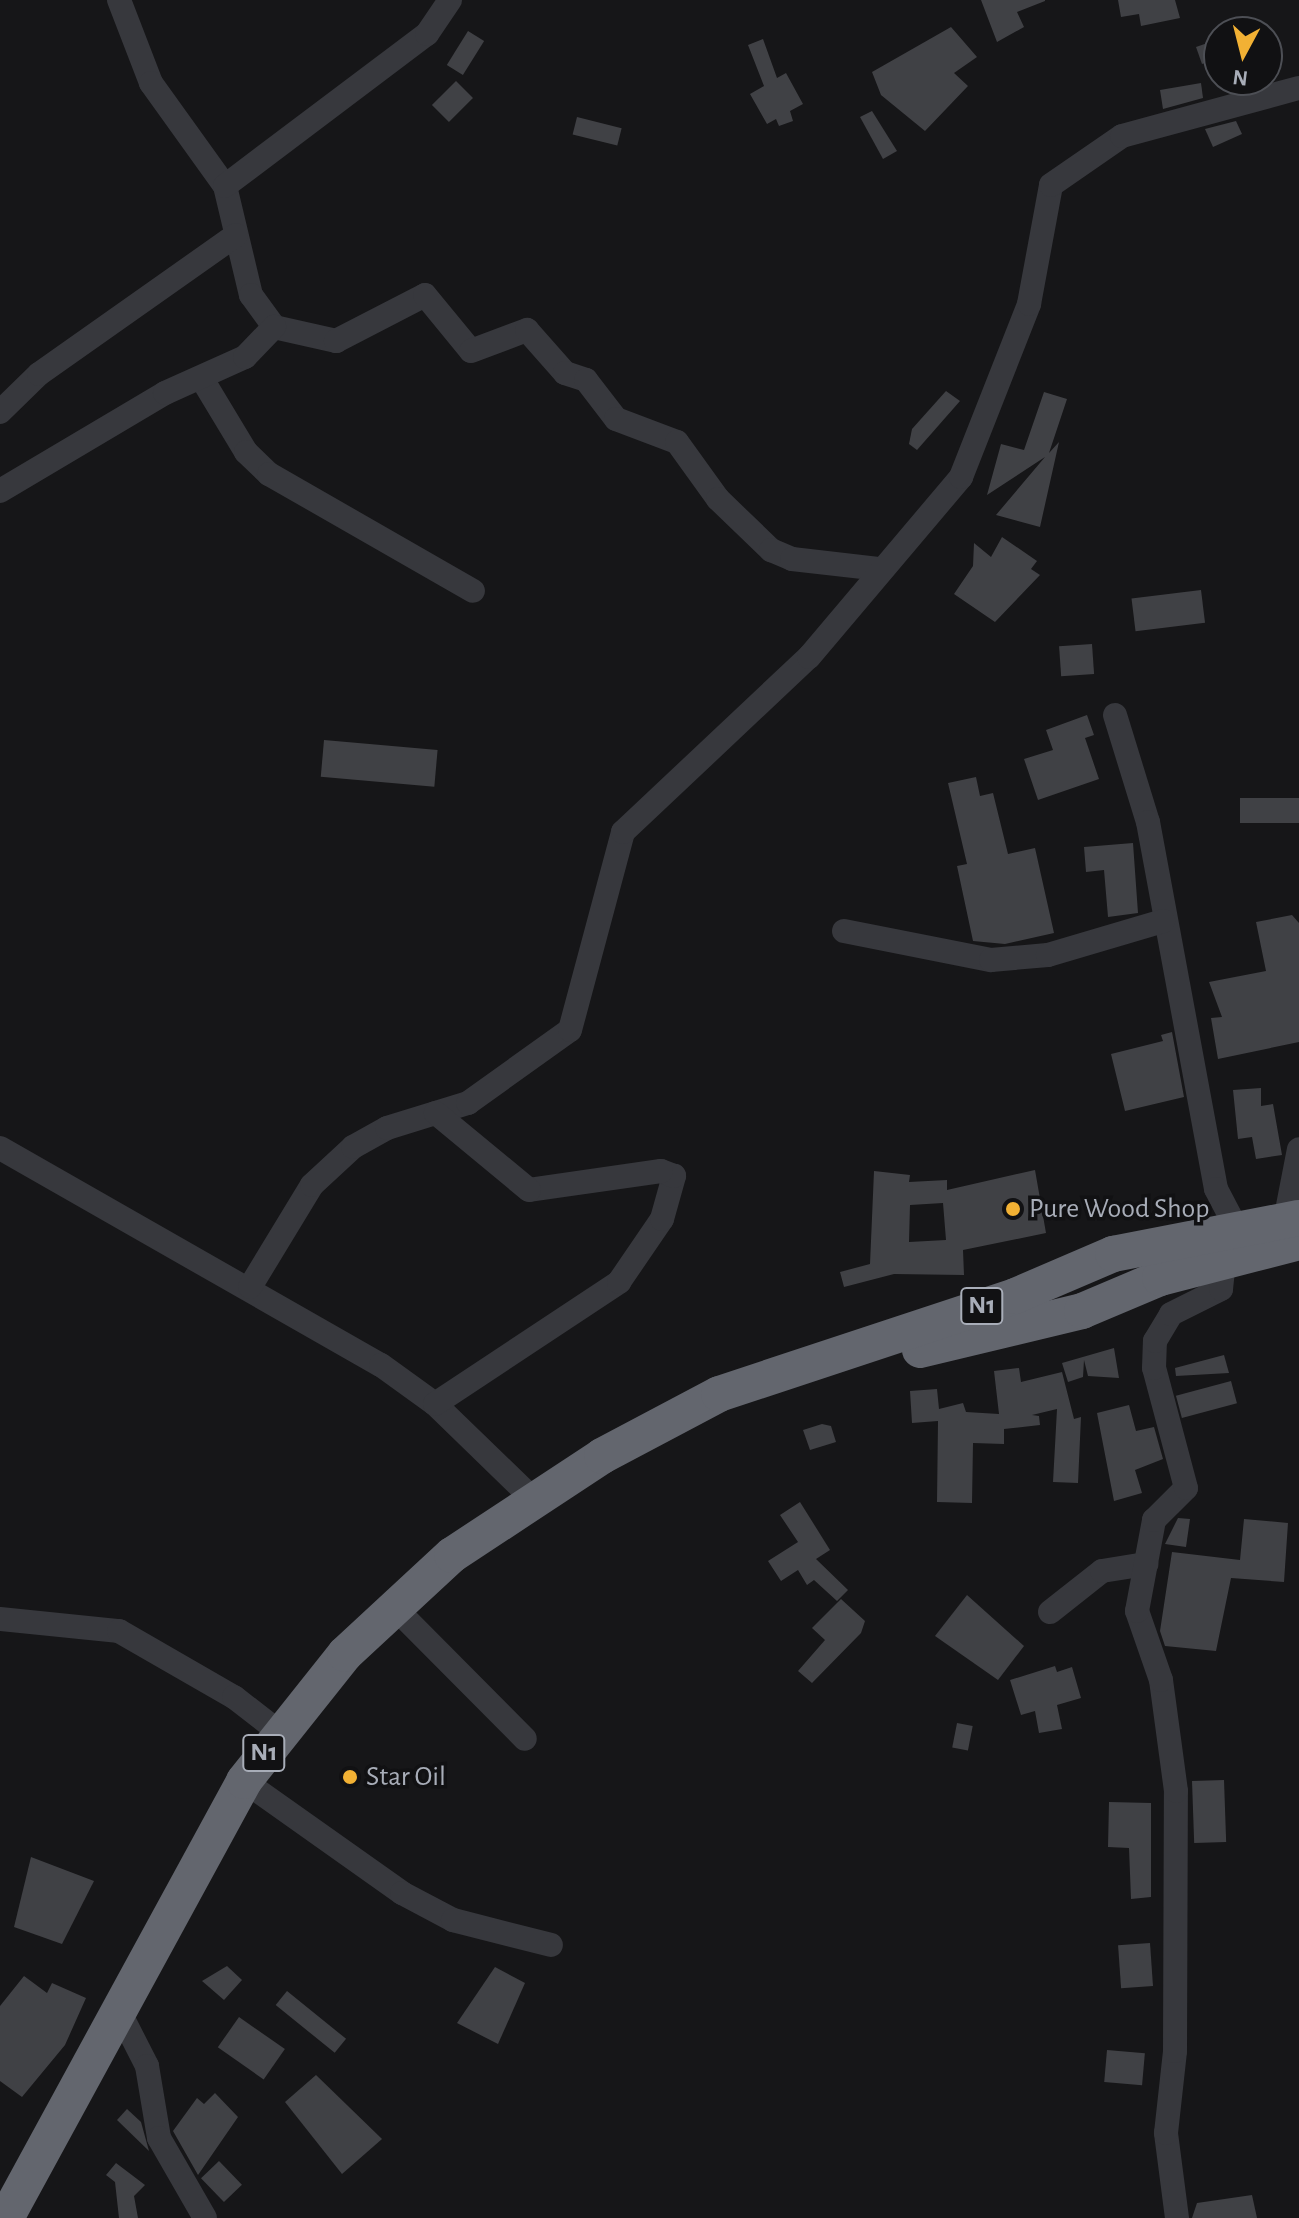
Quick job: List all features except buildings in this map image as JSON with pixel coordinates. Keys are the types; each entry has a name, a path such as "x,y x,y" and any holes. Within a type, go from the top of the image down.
{"highway":[{"name":"N1","path":"6,2218 244,1781 279,1732 393,1606 533,1499 719,1394 1015,1296 1113,1254 1231,1246 1294,1227"}],"street":[{"path":"119,0 151,83 225,186 251,295 274,327 336,341 425,295 471,351 527,330 565,373 586,380 616,419 677,442 718,499 771,550 792,559 880,569"},
{"path":"225,186 427,34 450,0"},
{"path":"250,1287 322,1176 387,1128 468,1103 570,1030 623,832 809,657 880,569 961,477 1029,304 1051,185 1122,136 1299,88"},
{"path":"0,412 39,374 236,235"},
{"path":"0,491 245,357 274,327"},
{"path":"202,379 246,452 269,474 473,591"},
{"path":"1115,715 1148,822 1163,921 1182,986 1216,1189 1231,1246 1221,1289 1171,1314 1155,1341 1154,1368 1186,1488 1156,1517 1138,1625 1161,1680 1176,1791 1175,2051 1166,2133 1177,2218"},
{"path":"844,931 991,960 1048,955 1163,921"},
{"path":"435,1404 619,1282 662,1219 674,1176 661,1171 529,1190 436,1113"},
{"path":"0,1148 250,1287 435,1404 533,1499"},
{"path":"1294,1227 1299,1149"},
{"path":"1050,1612 1102,1571 1146,1564"},
{"path":"393,1606 525,1739"},
{"path":"0,1619 119,1631 234,1697 279,1732"},
{"path":"244,1781 402,1893 453,1920 551,1945"},
{"path":"118,2009 147,2066 159,2138 205,2218"}],"place":[{"name":"Pure Wood Shop","path":"1013,1209"},
{"name":"Star Oil","path":"350,1777"}]}
